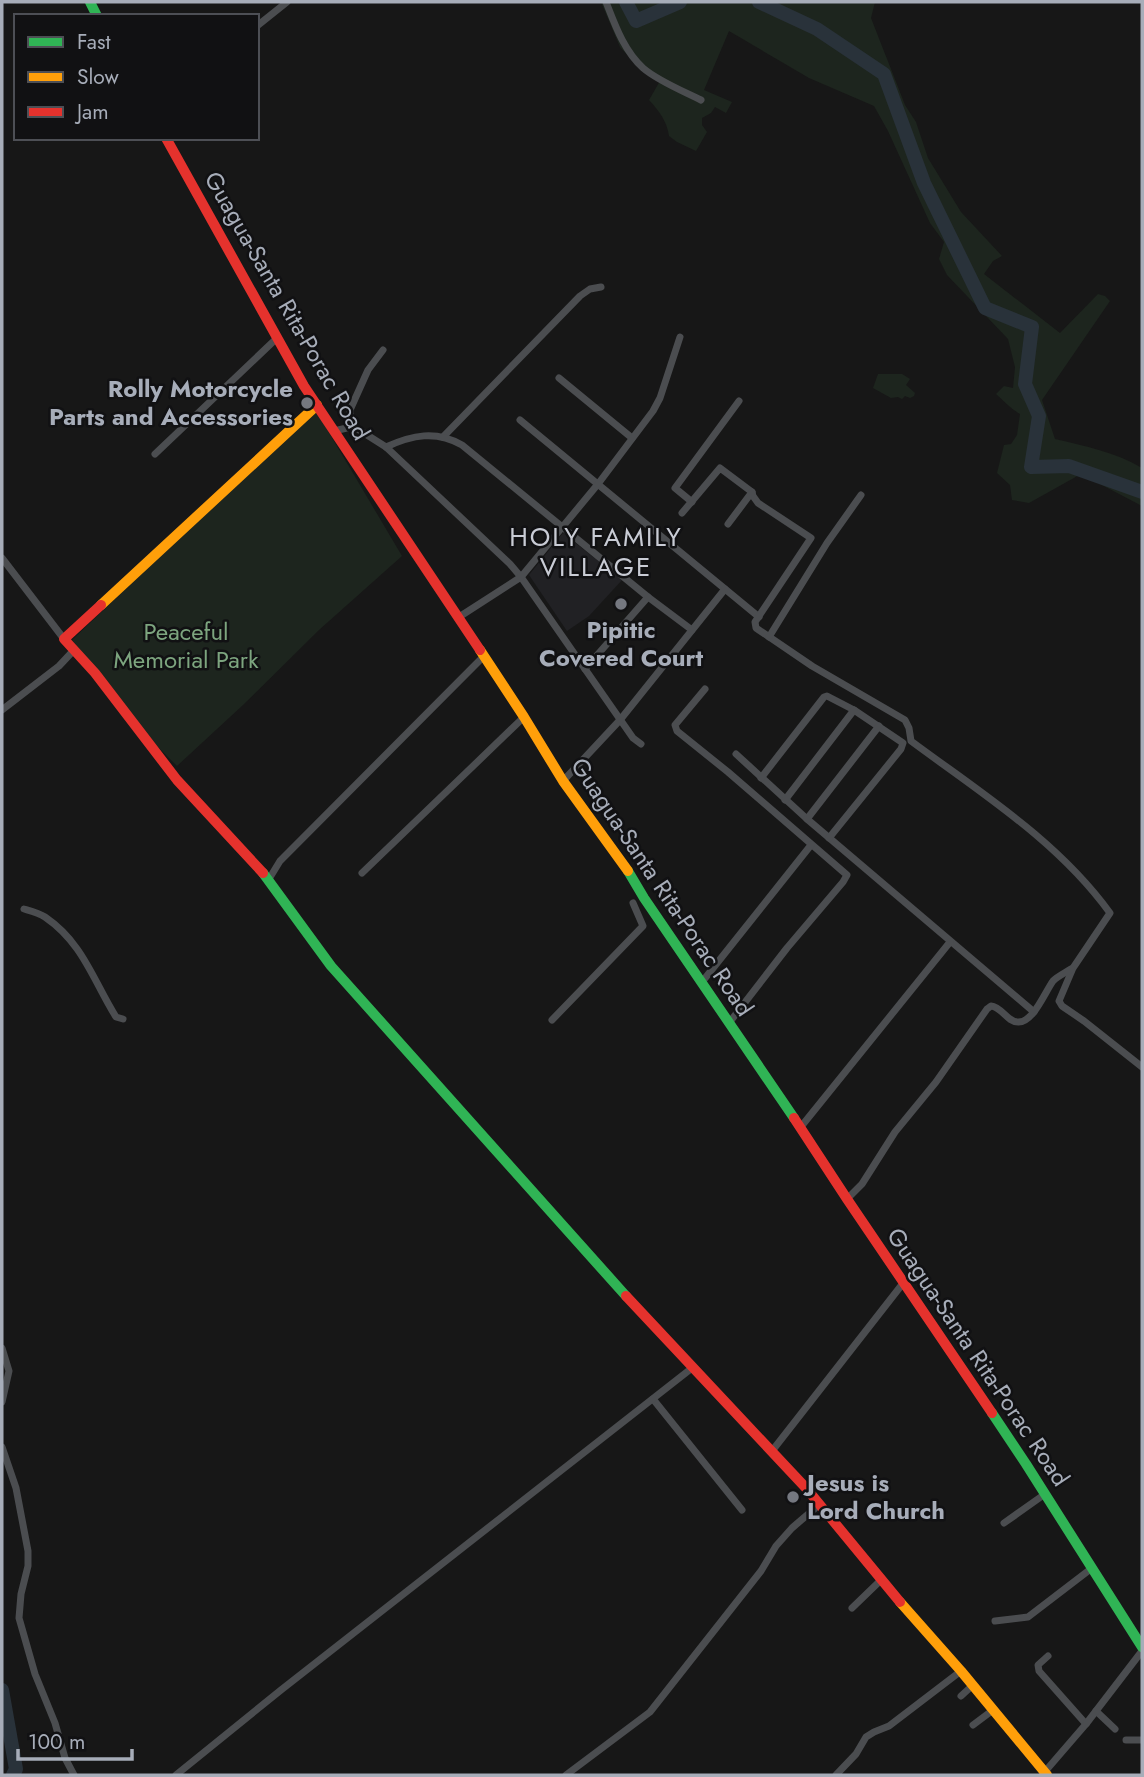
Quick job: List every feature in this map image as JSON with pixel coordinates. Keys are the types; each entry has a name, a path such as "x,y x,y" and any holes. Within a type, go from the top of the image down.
{"street":[{"path":"259,24 287,2"},
{"path":"606,2 627,49 645,70 701,100"},
{"name":"Guagua-Santa Rita-Porac Road","path":"167,140 304,386 459,617 563,781 633,877 644,898 786,1105 1045,1494 1142,1649"},
{"path":"443,437 580,296 590,289 601,287"},
{"path":"459,617 521,577 598,484 653,411 660,398 680,337"},
{"path":"155,454 277,338"},
{"path":"351,427 349,410 369,370 383,350"},
{"path":"559,378 632,438"},
{"path":"692,502 675,488 739,401"},
{"path":"64,639 317,405"},
{"path":"520,420 759,617"},
{"path":"334,431 351,427 360,429 386,447 510,564 633,738 641,744"},
{"path":"386,447 415,436 428,435 458,443 692,630"},
{"path":"682,513 720,468 752,492 758,503 811,538 754,625 812,666 905,720 911,741 996,802 1093,889 1110,913 1073,968 1059,1001 1142,1067"},
{"path":"728,524 752,492"},
{"path":"769,637 827,543 861,495"},
{"path":"2,558 177,780 269,879 331,966 692,1368 820,1504 881,1580 973,1685 1044,1774 1086,1724 1142,1649"},
{"path":"563,781 621,720 724,589"},
{"path":"585,669 648,597"},
{"path":"2,710 74,650"},
{"path":"269,879 280,861 484,657"},
{"path":"705,689 675,728 847,875 729,1023"},
{"path":"761,778 824,697 830,696 854,709 903,743 829,838"},
{"path":"785,800 854,709"},
{"path":"362,873 524,717"},
{"path":"807,819 878,726"},
{"path":"736,754 785,800 1034,1012"},
{"path":"702,982 811,845"},
{"path":"552,1020 643,926 633,903"},
{"path":"24,909 43,915 63,932 93,972 116,1017 123,1019"},
{"path":"800,1128 950,942"},
{"path":"847,1199 862,1184 895,1132 936,1082 988,1009 996,1006 1014,1022 1020,1023 1034,1012 1055,978 1073,968"},
{"path":"1048,989 1062,993"},
{"path":"772,1451 904,1282"},
{"path":"2,1348 9,1371 2,1402"},
{"path":"176,1775 692,1368"},
{"path":"653,1399 742,1510"},
{"path":"2,1447 16,1488 28,1551 19,1618 35,1674 55,1723 65,1758 74,1775"},
{"path":"1004,1523 1045,1494"},
{"path":"566,1775 650,1713 761,1571 776,1546 820,1504"},
{"path":"995,1621 1028,1617 1092,1568"},
{"path":"852,1608 881,1580"},
{"path":"1048,1656 1038,1665 1038,1671 1086,1724"},
{"path":"836,1775 856,1754 866,1737 889,1726 961,1671"},
{"path":"961,1696 973,1685"},
{"path":"973,1725 993,1710"},
{"path":"1096,1711 1115,1729"},
{"path":"1126,1740 1142,1740"}],"shaded area":[{"path":"563,533 622,580 589,616 567,631 529,575"}],"green space":[{"path":"601,2 875,2 871,18 905,105 916,122 928,158 961,212 1002,256 993,261 984,274 1060,333 1098,294 1110,301 1042,400 1055,439 1111,454 1142,468 1142,506 1081,474 1029,503 1012,500 1010,485 997,473 1004,445 1011,444 1017,435 1020,414 996,394 1004,386 1013,388 1015,367 1008,339 947,275 939,259 944,242 930,223 874,106 809,78 729,31 704,90 732,102 726,113 715,107 702,118 702,125 707,132 696,151 669,136 662,116 649,100 660,81 642,71 620,47"},
{"path":"878,374 902,374 910,379 906,385 915,393 914,396 891,398 873,388"},
{"name":"Peaceful Memorial Park","path":"315,409 402,556 319,630 177,766 156,745 72,640"}],"waterway":[{"path":"626,2 636,21 680,2"},
{"path":"759,2 817,29 884,74 924,183 985,308 1032,327 1025,384 1039,416 1031,467 1069,466 1142,492"},
{"path":"2,1690 16,1769 13,1775"}],"traffic: fast":[{"path":"90,2 96,14"},
{"path":"628,871 794,1118"},
{"path":"263,873 331,966 626,1296"},
{"path":"992,1413 1142,1647"}],"traffic: slow":[{"path":"101,605 317,405"},
{"path":"480,650 563,781 628,871"},
{"path":"900,1602 1047,1775"}],"traffic: jam":[{"path":"167,140 304,386 480,650"},
{"path":"101,605 64,639 95,673 177,780 263,873"},
{"path":"794,1118 992,1413"},
{"path":"626,1296 806,1488 900,1602"}],"place":[{"name":"Rolly Motorcycle Parts and Accessories","path":"307,403"},
{"name":"Pipitic Covered Court","path":"621,604"},
{"name":"Jesus is Lord Church","path":"793,1497"}],"district":[{"name":"HOLY FAMILY VILLAGE","path":"596,552"}]}
